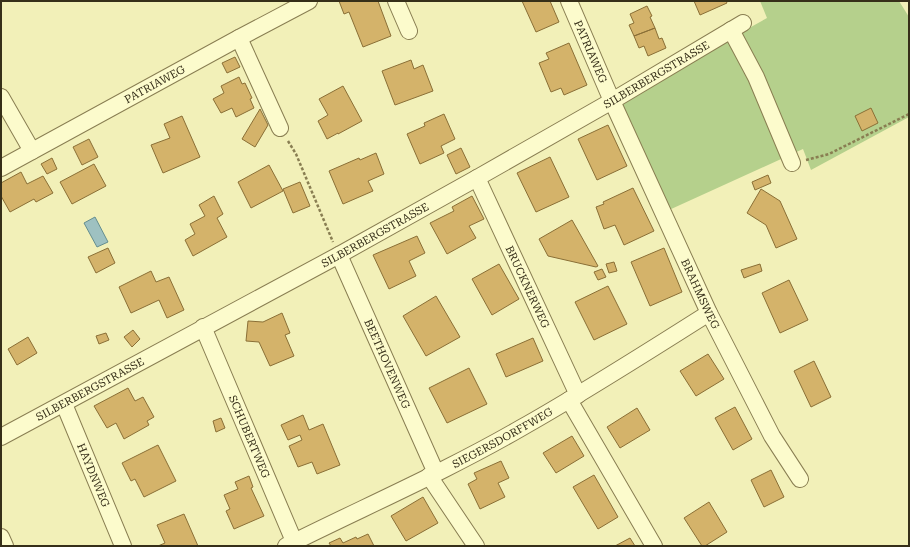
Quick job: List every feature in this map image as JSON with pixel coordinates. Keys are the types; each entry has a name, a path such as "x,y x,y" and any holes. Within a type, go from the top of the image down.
{"street":[{"path":"396,1 409,31"},
{"name":"PATRIAWEG","path":"569,1 612,101"},
{"name":"PATRIAWEG","path":"1,168 305,2"},
{"name":"SILBERBERGSTRASSE","path":"1,437 339,255 477,178 612,101 737,26 756,77 792,163"},
{"path":"239,38 280,128"},
{"path":"1,97 32,151"},
{"name":"BRAHMSWEG","path":"612,101 709,313 772,436 800,479"},
{"name":"BRUCKNERWEG","path":"477,178 573,398 654,546"},
{"name":"BEETHOVENWEG","path":"339,255 433,474 476,546"},
{"name":"SIEGERSDORFFWEG","path":"292,545 520,429 573,398 709,313"},
{"name":"SCHUBERTWEG","path":"204,327 292,545"},
{"name":"HAYDNWEG","path":"64,404 123,546"},
{"path":"1,538 5,546"}],"path":[{"path":"792,163 829,154 909,114"},
{"path":"280,128 296,154 339,255"}],"green space":[{"path":"760,1 899,1 909,17 909,117 811,170 803,149 669,210 618,101 767,18"}],"water":[{"path":"95,217 108,242 97,247 84,223"}],"building":[{"path":"339,1 378,1 391,36 363,47 349,12 344,14"},
{"path":"522,1 550,1 559,22 536,32"},
{"path":"694,1 726,1 727,3 700,15"},
{"path":"647,6 652,16 650,17 655,28 634,36 629,25 634,23 630,14"},
{"path":"655,28 659,39 662,38 666,48 648,56 644,46 639,48 634,36"},
{"path":"569,43 587,85 564,95 561,88 551,92 539,63 549,59 546,53"},
{"path":"235,57 240,67 227,73 222,63"},
{"path":"411,60 414,69 423,65 433,91 395,105 382,71"},
{"path":"239,77 242,84 245,83 252,98 250,99 254,108 236,117 232,108 221,113 213,99 224,93 221,86"},
{"path":"343,86 362,121 327,139 318,121 328,115 319,99"},
{"path":"871,108 878,123 862,131 855,116"},
{"path":"260,109 268,125 255,147 242,139"},
{"path":"444,114 455,139 441,146 444,153 420,164 407,134 425,126 424,123"},
{"path":"182,116 200,157 163,173 151,145 170,138 164,124"},
{"path":"608,125 627,166 597,180 578,139"},
{"path":"89,139 98,157 82,165 73,147"},
{"path":"461,148 470,167 456,174 447,155"},
{"path":"376,153 384,174 368,181 373,191 343,204 329,171 359,158 360,160"},
{"path":"550,157 569,197 536,212 517,173"},
{"path":"52,158 57,169 47,174 41,164"},
{"path":"94,164 106,186 72,204 60,182"},
{"path":"269,165 283,191 251,208 238,182"},
{"path":"21,172 27,184 43,176 53,193 36,202 34,199 10,212 1,196 1,183"},
{"path":"768,175 771,183 755,190 752,182"},
{"path":"300,182 310,206 293,213 283,189"},
{"path":"633,188 654,231 624,245 615,225 604,229 596,207 604,204 603,202"},
{"path":"761,189 780,201 797,239 776,248 766,225 747,213"},
{"path":"214,196 223,214 217,218 227,237 193,256 185,240 195,234 190,224 205,216 199,205"},
{"path":"472,196 484,219 469,226 476,238 447,254 430,223 454,211 452,207"},
{"path":"572,220 598,266 596,267 548,256 539,239"},
{"path":"417,236 425,253 409,261 416,276 389,289 373,255"},
{"path":"108,248 115,263 96,273 88,257"},
{"path":"664,248 682,292 650,306 631,262"},
{"path":"614,262 617,271 609,273 606,264"},
{"path":"499,264 519,299 492,315 472,279"},
{"path":"760,264 762,271 744,278 741,270"},
{"path":"602,269 606,277 598,280 594,272"},
{"path":"151,271 156,282 169,277 184,310 167,318 159,300 131,313 119,287"},
{"path":"789,280 808,320 780,333 762,293"},
{"path":"608,286 627,324 594,340 575,302"},
{"path":"436,296 460,337 426,356 403,316"},
{"path":"282,313 290,333 285,335 294,356 270,366 259,342 246,341 248,321 263,322"},
{"path":"133,330 140,339 132,347 124,337"},
{"path":"106,333 109,340 99,344 96,336"},
{"path":"28,337 37,353 17,365 8,349"},
{"path":"533,338 543,361 506,377 496,354"},
{"path":"708,354 724,379 696,396 680,371"},
{"path":"814,361 831,397 811,407 794,371"},
{"path":"469,368 487,404 447,423 429,388"},
{"path":"128,388 135,401 143,397 154,417 147,421 149,425 124,439 116,423 107,428 94,406"},
{"path":"735,407 752,439 733,450 715,418"},
{"path":"637,408 650,430 620,448 607,427"},
{"path":"303,415 309,430 323,424 340,465 317,474 312,462 298,467 289,446 302,440 300,435 288,440 281,425"},
{"path":"221,418 225,428 216,432 213,421"},
{"path":"572,436 584,456 556,473 543,453"},
{"path":"158,445 176,481 144,497 135,479 131,481 122,463"},
{"path":"501,461 509,478 498,483 505,497 480,509 468,484 477,479 474,473"},
{"path":"771,470 784,497 764,507 751,480"},
{"path":"594,475 618,517 598,529 573,487"},
{"path":"249,476 253,487 251,488 264,516 234,529 226,511 230,509 224,495 238,489 235,482"},
{"path":"423,497 438,523 406,541 391,516"},
{"path":"709,502 727,532 705,546 702,546 684,518"},
{"path":"184,514 198,546 158,546 165,543 157,525"},
{"path":"368,534 374,546 331,546 329,543 340,538 343,543 356,537 357,539"},
{"path":"630,538 635,546 615,546"}]}
